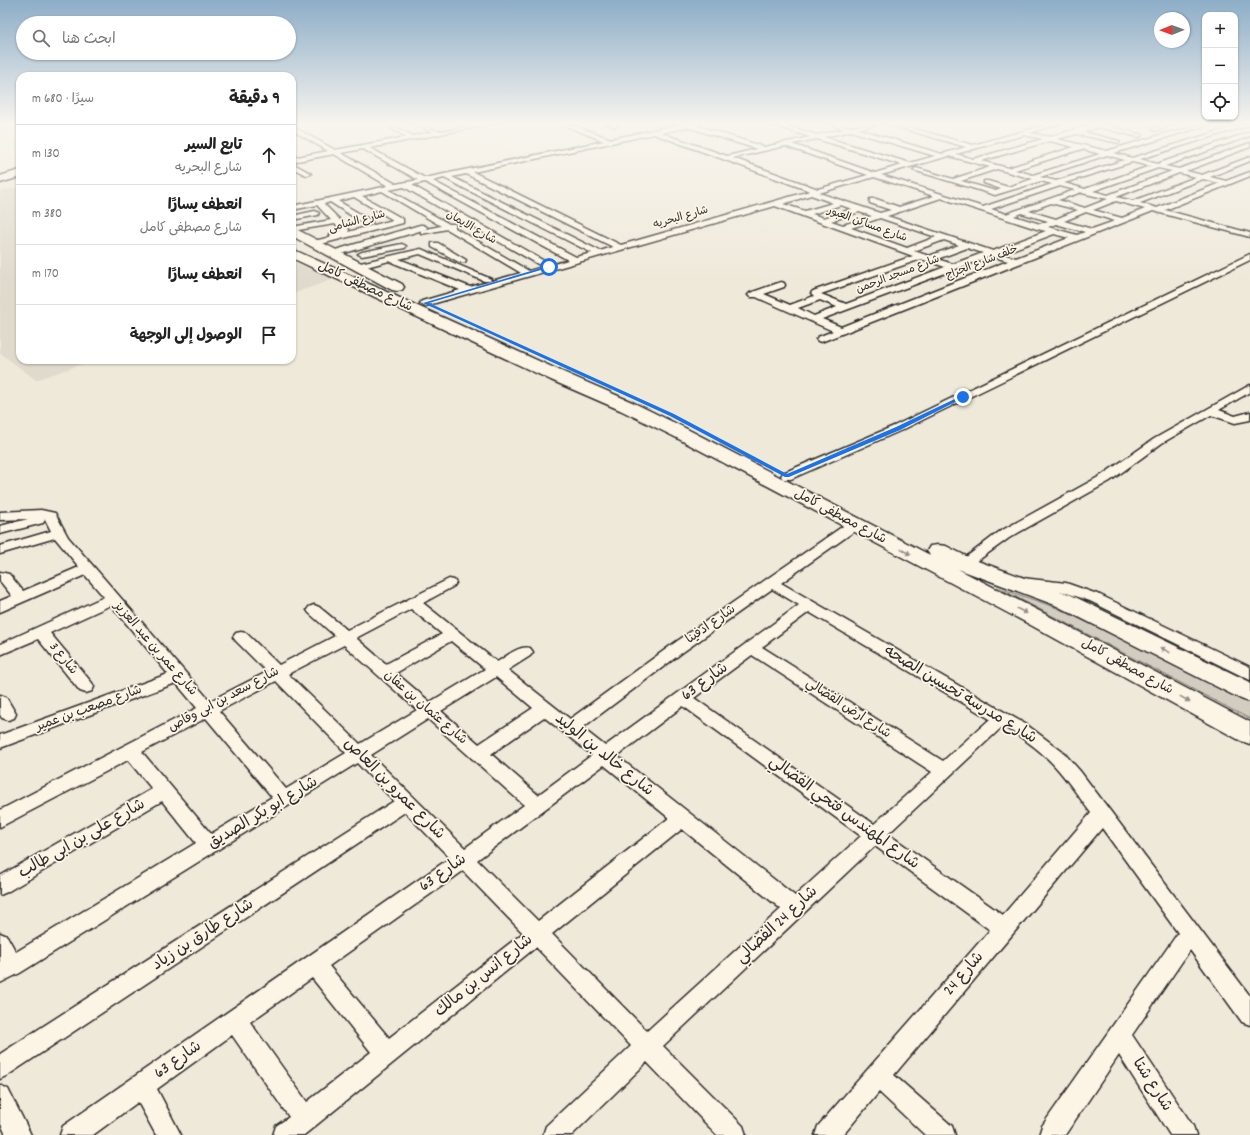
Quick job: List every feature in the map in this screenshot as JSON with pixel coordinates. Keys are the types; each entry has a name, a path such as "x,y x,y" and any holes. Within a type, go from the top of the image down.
{"main road":[{"path":"1,185 16,179"},
{"path":"301,237 365,277 386,281"},
{"name":"شارع مصطفى كامل","path":"301,237 335,253 361,260 386,281 425,303 672,415 787,476 964,564 1063,600 1250,693"},
{"name":"شارع مصطفى كامل","path":"296,255 557,376 626,406 1035,618 1250,734"}],"street":[{"path":"377,176 394,186"},
{"path":"418,176 575,260"},
{"path":"296,207 445,176 599,253"},
{"path":"476,176 620,247"},
{"path":"773,176 841,203 1016,261"},
{"name":"شارع البحريه","path":"425,303 494,279 527,273 575,260 871,176"},
{"path":"877,176 1076,238"},
{"path":"885,179 892,176"},
{"path":"938,176 1019,198 1108,226"},
{"path":"922,190 967,176 1008,189"},
{"path":"1028,176 1250,235"},
{"path":"984,210 1082,176"},
{"path":"1006,216 1128,176"},
{"path":"1040,227 1099,205 1112,198 1167,176"},
{"path":"1199,176 1228,183"},
{"name":"خلف شارع الجراج","path":"821,339 1122,220 1155,210 1245,176"},
{"path":"1132,204 1203,177"},
{"path":"964,203 1040,179"},
{"path":"1009,180 1023,184"},
{"path":"405,184 549,267"},
{"name":"شارع الايمان","path":"383,189 527,273"},
{"path":"356,194 412,223 448,227 537,206"},
{"path":"843,228 941,196"},
{"path":"332,200 369,223"},
{"path":"873,201 899,210"},
{"path":"1052,201 1122,220"},
{"path":"318,202 342,224 362,233"},
{"name":"شارع مساكن العبور","path":"774,203 952,267"},
{"path":"804,214 841,203"},
{"path":"1099,205 1136,215"},
{"path":"823,221 860,209"},
{"path":"1022,211 1093,232"},
{"path":"296,214 301,213"},
{"path":"296,217 315,213 329,213"},
{"path":"315,213 319,217 315,220 320,227"},
{"path":"335,253 352,248 412,223"},
{"name":"شارع الشامى","path":"301,237 362,233 412,223"},
{"path":"301,237 320,227 342,224"},
{"path":"301,237 344,232 345,230 342,224"},
{"name":"شارع مسجد الرحمن","path":"814,319 952,267 1054,231"},
{"path":"906,250 944,237"},
{"path":"352,248 361,260 377,262 423,245"},
{"path":"361,260 381,250 423,245 494,279"},
{"path":"423,245 452,264 494,279"},
{"path":"423,245 441,268 478,283"},
{"path":"846,307 821,297 816,293 894,265 925,258 967,245"},
{"path":"381,250 390,258 466,289 478,283 494,279"},
{"path":"787,476 898,428 1250,257"},
{"path":"361,260 377,262"},
{"path":"425,273 452,264"},
{"path":"894,265 927,277"},
{"path":"875,272 940,292"},
{"path":"854,280 887,292"},
{"path":"781,285 753,295 790,308 841,331"},
{"path":"836,286 868,299"},
{"path":"790,308 821,297"},
{"path":"964,564 1004,535 1106,478 1158,441 1250,388"},
{"path":"1211,411 1240,421 1250,416"},
{"path":"0,516 41,514 50,516"},
{"path":"0,530 50,516"},
{"name":"شارع عمر بن عبد العزيز","path":"50,516 62,539 284,799"},
{"name":"شارع ادفينا","path":"570,728 854,525"},
{"path":"0,550 59,533"},
{"path":"0,607 87,569"},
{"path":"0,576 4,577 20,598"},
{"path":"1006,579 1052,585 1080,592 1250,674"},
{"name":"شارع سعد بن ابى وقاص","path":"0,819 277,672 449,583"},
{"name":"شارع مدرسه تحسين الصحه","path":"771,583 1034,738 1058,758 1074,776 1250,1014"},
{"path":"0,650 112,598"},
{"name":"شارع خالد بن الوليد","path":"412,602 795,908"},
{"name":"شارع 63","path":"72,1135 464,859 809,605"},
{"name":"شارع عثمان بن عفان","path":"314,610 537,805"},
{"name":"شارع 3","path":"40,631 86,687"},
{"path":"384,672 453,634"},
{"name":"شارع عمرو بن العاص","path":"241,637 464,859 734,1135"},
{"name":"شارع ارض الفضالي","path":"752,648 943,770"},
{"name":"شارع ابو بكر الصديق","path":"6,969 525,652"},
{"name":"شارع مصعب بن عمير","path":"0,742 178,676"},
{"name":"شارع المهندس فتحي الفضالي","path":"683,698 1004,928"},
{"path":"478,754 545,708"},
{"name":"شارع 24 الفضالي","path":"555,1135 647,1046 943,770 1001,718"},
{"path":"130,750 209,845"},
{"name":"شارع على بن ابى طالب","path":"0,886 164,791"},
{"name":"شارع طارق بن زياد","path":"0,1067 407,802"},
{"name":"شارع 24","path":"827,1135 1102,814"},
{"name":"شارع انس بن مالك","path":"285,1135 682,818"},
{"path":"1051,1135 1190,932"},
{"path":"0,943 6,969"},
{"path":"314,964 387,1054"},
{"path":"235,1020 305,1120"},
{"name":"شارع شتا","path":"1119,1035 1184,1135"},
{"path":"878,1076 943,1135"},
{"path":"142,1086 168,1135"},
{"path":"0,1097 20,1135"}],"shaded area":[{"path":"16,188 16,364 82,364 36,380 0,353 0,191"},
{"path":"296,263 334,279 296,293"},
{"path":"997,587 1057,608 1250,701 1250,719"}],"route":[{"path":"549,267 425,303 672,415 787,476 898,428 963,397"}]}
